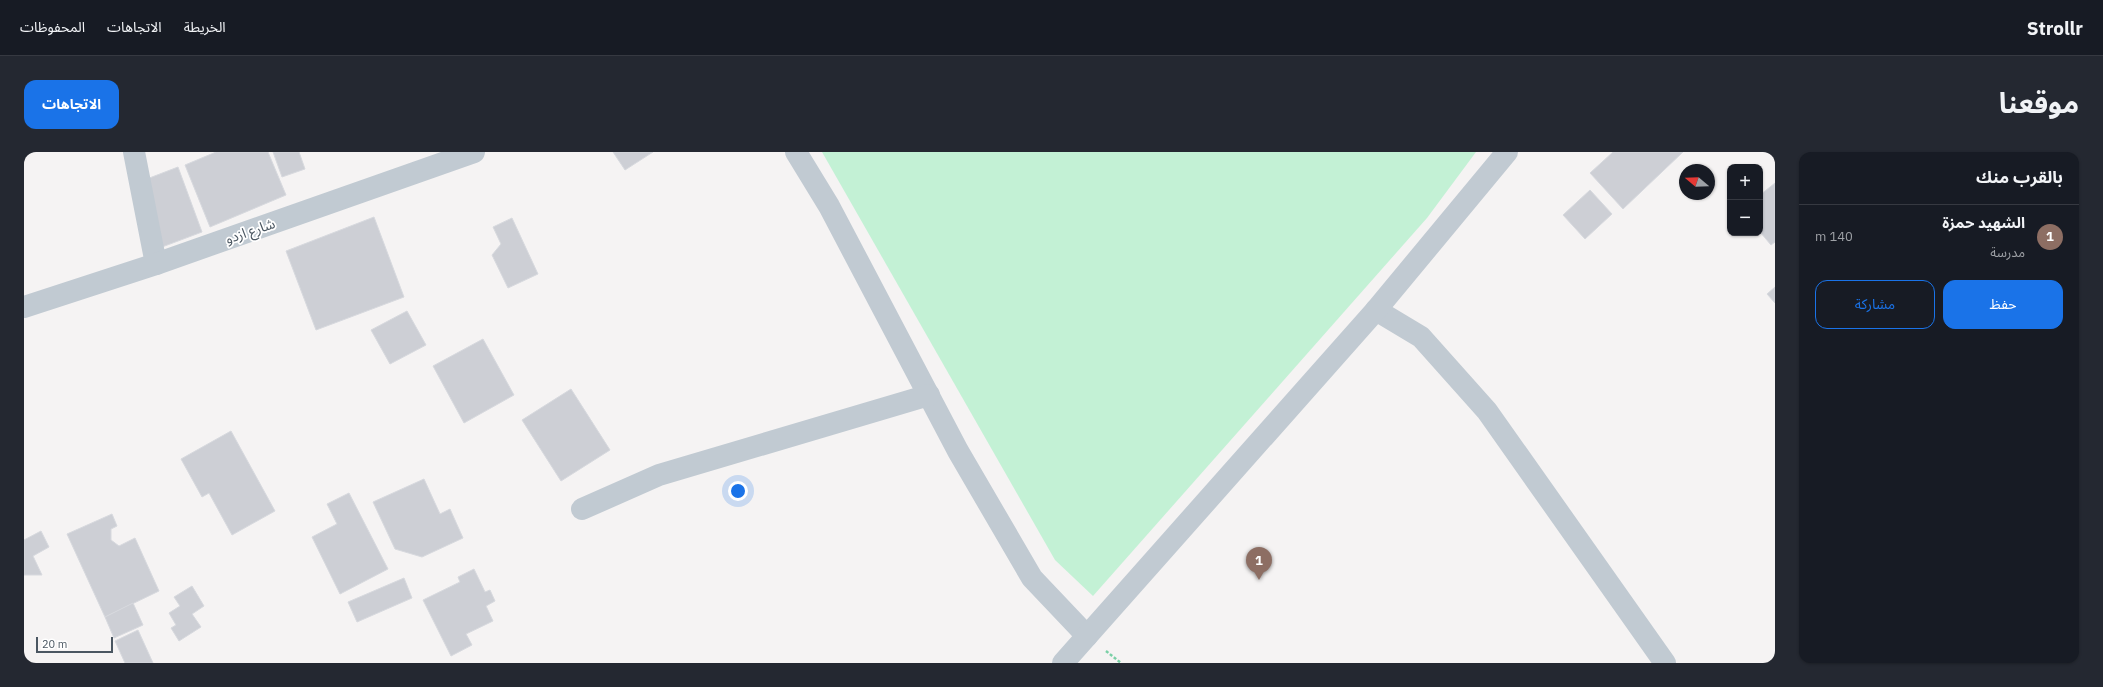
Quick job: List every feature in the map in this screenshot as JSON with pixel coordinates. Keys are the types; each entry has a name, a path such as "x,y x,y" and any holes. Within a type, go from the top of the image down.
{"street":[{"path":"134,152 156,264"},
{"name":"شارع ازدو","path":"24,308 156,264 452,156 474,152"},
{"path":"796,152 829,206 958,451 1032,578 1087,636"},
{"path":"1063,663 1376,310 1507,152"},
{"path":"1376,310 1421,337 1486,411 1665,663"},
{"path":"582,509 659,475 929,395"}],"green space":[{"path":"822,152 1476,152 1427,218 1093,596 1055,560"}],"building":[{"path":"216,152 268,152 286,195 210,227 185,165"},
{"path":"273,152 299,152 305,169 282,177"},
{"path":"613,152 653,152 625,170"},
{"path":"1613,152 1683,152 1623,209 1590,173"},
{"path":"178,167 202,232 162,247 139,182"},
{"path":"1775,183 1775,242 1771,245 1763,236 1763,193"},
{"path":"1590,190 1612,214 1585,239 1563,215"},
{"path":"374,217 404,297 316,330 286,251"},
{"path":"512,218 538,274 508,288 492,255 501,244 493,227"},
{"path":"1775,287 1775,303 1767,294"},
{"path":"407,311 426,345 390,364 371,330"},
{"path":"483,339 514,395 464,423 433,366"},
{"path":"571,389 610,450 561,481 522,420"},
{"path":"231,431 275,511 232,535 209,493 202,497 181,459"},
{"path":"424,479 440,514 450,509 463,538 422,557 395,549 373,502"},
{"path":"349,493 388,569 340,594 312,537 337,524 327,504"},
{"path":"112,514 117,526 111,529 111,540 119,546 135,538 159,591 105,617 67,534"},
{"path":"41,531 49,547 33,556 42,575 24,575 24,540"},
{"path":"474,569 485,592 490,590 495,601 486,606 493,621 466,634 472,645 451,656 423,600 460,582 458,577"},
{"path":"404,578 412,598 357,622 348,602"},
{"path":"192,586 204,606 192,614 201,627 179,641 171,628 176,625 169,613 180,606 174,597"},
{"path":"133,603 143,625 114,638 105,617"},
{"path":"138,630 153,663 125,663 115,641"}],"place":[{"name":"الشهيد حمزة","path":"1259,580"}]}
